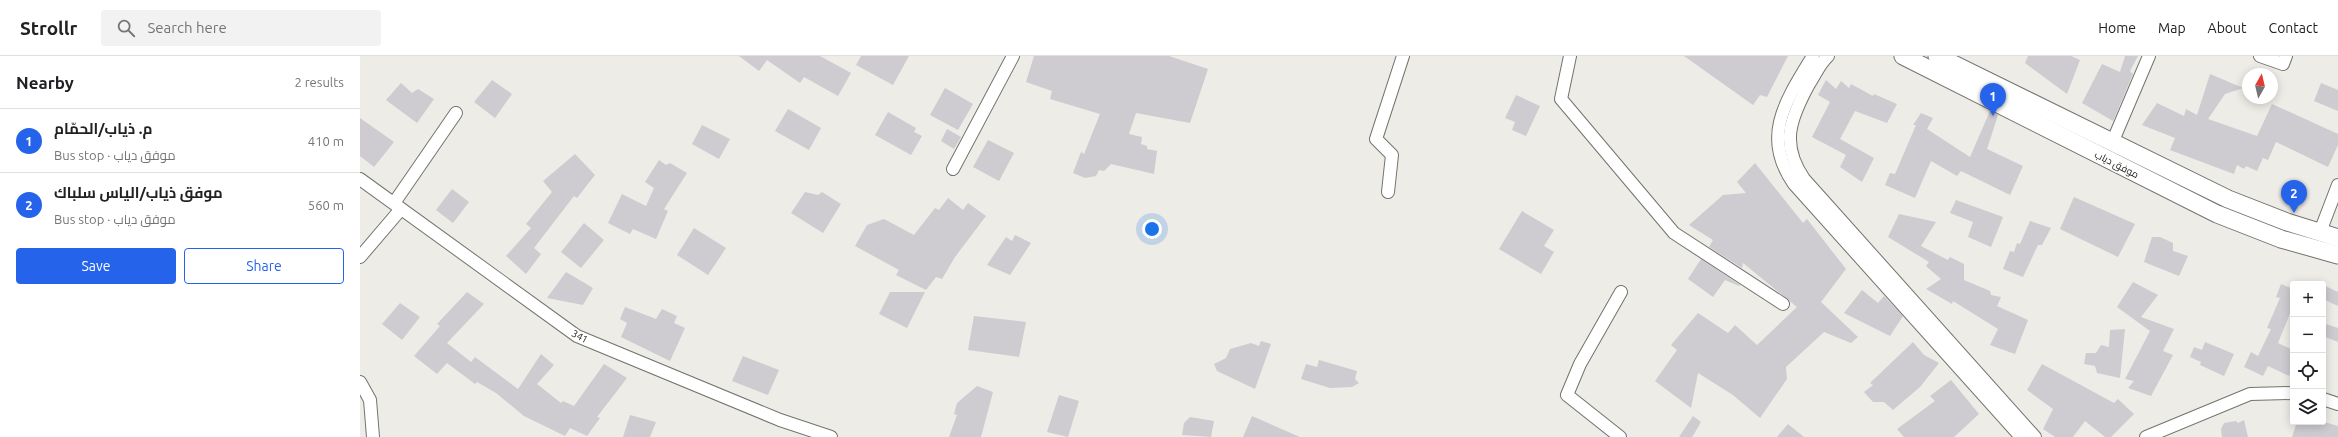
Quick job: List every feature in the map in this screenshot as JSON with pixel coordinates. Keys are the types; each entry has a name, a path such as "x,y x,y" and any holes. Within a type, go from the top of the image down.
{"main road":[{"name":"موفق دياب","path":"1903,56 2217,214 2281,239 2338,255"},
{"name":"موفق دياب","path":"1937,56 2228,199 2338,238"}],"street":[{"path":"953,169 1013,56"},
{"path":"1388,192 1392,155 1376,140 1403,56"},
{"path":"1570,56 1561,99 1674,233 1783,304"},
{"path":"1813,56 1788,98 1782,113 1777,143 1785,171 1794,184 2020,437"},
{"path":"1828,56 1817,70 1793,117 1789,144 1797,168 1804,179 2035,437"},
{"path":"2112,143 2149,56"},
{"path":"2260,56 2283,64 2286,56"},
{"path":"360,257 397,206 456,113"},
{"name":"341","path":"360,179 577,336 780,420 832,437"},
{"path":"2320,232 2338,185"},
{"path":"1620,437 1567,395 1580,364 1621,292"},
{"path":"360,382 370,400 373,437"},
{"path":"2146,437 2250,394 2290,393"},
{"path":"2326,400 2338,404"}],"building":[{"path":"739,56 820,56 851,73 838,96 804,77 800,83 767,60 759,71"},
{"path":"861,56 909,56 893,85 856,65"},
{"path":"1034,56 1169,56 1208,69 1190,123 1136,113 1129,134 1142,137 1141,144 1147,146 1147,149 1157,151 1154,174 1111,164 1104,171 1099,170 1096,176 1085,178 1073,173 1081,152 1084,154 1100,114 1050,99 1052,91 1026,82"},
{"path":"1684,56 1788,56 1767,97 1760,95 1753,105"},
{"path":"2028,56 2071,56 2080,60 2067,94 2025,63"},
{"path":"2125,56 2138,56 2130,71 2133,74 2113,121 2082,103 2102,64 2120,72"},
{"path":"2210,74 2242,88 2225,94 2208,119 2257,136 2272,104 2338,134 2338,145 2328,167 2276,142 2268,160 2263,158 2257,171 2246,166 2244,169 2237,165 2234,174 2170,150 2175,138 2142,125 2157,103 2184,116 2186,109 2197,115"},
{"path":"492,80 512,94 495,118 474,102"},
{"path":"1826,80 1836,89 1841,81 1849,88 1851,84 1873,96 1874,94 1897,104 1887,123 1855,111 1840,139 1874,158 1862,182 1840,167 1846,155 1812,137 1830,102 1818,95"},
{"path":"401,83 412,93 418,89 434,99 417,123 386,100"},
{"path":"2321,83 2338,90 2338,111 2314,101"},
{"path":"945,88 973,104 958,130 930,115"},
{"path":"1516,95 1540,106 1526,136 1512,130 1515,122 1505,118"},
{"path":"788,109 821,128 809,150 775,131"},
{"path":"1990,111 1998,115 1987,149 2023,166 2010,195 1961,171 1957,176 1931,161 1915,198 1885,185 1890,173 1895,174 1916,125 1913,125 1921,113 1933,118 1927,129 1970,157"},
{"path":"888,112 916,128 914,132 922,136 911,155 875,135"},
{"path":"360,118 394,142 374,167 360,156"},
{"path":"702,125 730,139 719,159 692,144"},
{"path":"947,129 961,137 954,149 941,141"},
{"path":"988,140 1014,153 999,181 973,167"},
{"path":"575,154 595,175 577,198 574,196 534,248 541,254 526,274 506,256 531,228 526,224 552,192 543,181"},
{"path":"659,160 666,165 670,163 687,173 664,209 668,211 656,239 633,229 630,234 608,223 622,194 646,206 654,188 645,182"},
{"path":"1755,163 1803,223 1807,219 1846,269 1821,302 1858,337 1851,343 1824,332 1786,367 1787,379 1760,418 1733,395 1698,373 1691,408 1655,381 1677,350 1671,345 1698,313 1728,333 1735,325 1757,345 1797,307 1743,263 1742,268 1709,247 1713,240 1689,225 1723,195 1746,193 1737,182"},
{"path":"452,189 469,202 453,223 436,210"},
{"path":"805,192 818,195 822,192 841,204 823,233 791,213"},
{"path":"2074,197 2135,224 2118,257 2060,229"},
{"path":"948,198 963,210 968,203 986,216 955,257 942,279 936,277 926,290 896,275 899,270 855,246 867,225 884,219 914,235 935,208 939,210"},
{"path":"1956,200 2003,217 1991,247 1968,237 1973,222 1950,213"},
{"path":"1522,211 1554,230 1544,246 1554,252 1541,274 1499,249"},
{"path":"1899,214 1936,222 1921,246 1948,260 1950,257 1964,264 1964,280 1990,291 1991,295 2001,297 1997,306 2028,320 2015,354 1990,345 1998,329 1953,301 1952,304 1926,289 1941,279 1926,266 1929,262 1888,237"},
{"path":"2030,221 2051,228 2042,245 2038,245 2023,277 2003,269 2010,251 2014,252 2017,243 2020,244"},
{"path":"584,223 604,240 581,268 561,252"},
{"path":"694,228 726,248 708,275 677,255"},
{"path":"1015,235 1031,243 1010,275 987,265 1006,237 1012,241"},
{"path":"2152,237 2160,237 2173,243 2173,251 2188,256 2179,276 2144,262"},
{"path":"1701,259 1740,285 1739,286 1725,280 1713,297 1688,279"},
{"path":"566,272 593,288 583,305 547,298"},
{"path":"2133,282 2158,295 2141,317 2174,329 2163,351 2173,355 2151,396 2128,388 2134,381 2125,379 2150,331 2117,307"},
{"path":"2281,284 2290,288 2290,313 2278,343 2290,349 2290,374 2289,376 2268,366 2263,376 2244,367 2251,352 2258,356 2271,329 2267,328 2280,298 2276,297"},
{"path":"2326,286 2338,292 2338,306 2326,300"},
{"path":"1862,290 1878,303 1884,296 1903,316 1890,336 1844,313"},
{"path":"467,292 484,304 447,343 471,362 475,357 518,389 541,354 554,365 537,384 561,403 563,401 574,406 604,364 627,378 597,417 600,418 587,436 570,428 565,436 524,416 496,393 477,382 475,384 447,363 437,374 414,356 440,326 437,324"},
{"path":"890,292 925,292 907,328 879,314"},
{"path":"400,303 420,317 402,340 382,324"},
{"path":"625,307 656,319 662,309 677,316 674,323 685,328 670,361 621,337 627,323 620,319"},
{"path":"974,316 1026,322 1019,357 968,350"},
{"path":"2326,324 2338,328 2338,342 2326,337"},
{"path":"2125,329 2120,378 2097,373 2095,366 2084,364 2086,353 2096,353 2101,345 2109,347 2110,330"},
{"path":"1261,341 1271,344 1255,389 1217,371 1214,364 1226,358 1230,349 1251,343 1259,346"},
{"path":"1913,342 1924,355 1939,363 1920,387 1893,410 1884,402 1873,402 1864,392 1873,385 1870,383"},
{"path":"2205,342 2234,354 2224,376 2200,365 2201,362 2190,357 2194,347 2202,350"},
{"path":"743,356 779,370 768,395 732,381"},
{"path":"1319,360 1357,371 1355,379 1359,383 1352,387 1330,388 1301,379 1306,364 1317,367"},
{"path":"2042,364 2114,403 2118,399 2134,414 2111,437 2105,437 2085,421 2073,437 2055,437 2043,429 2053,409 2027,390"},
{"path":"1951,380 1979,414 1954,437 1904,437 1897,429 1935,401 1930,396"},
{"path":"977,386 993,392 981,437 949,437 957,415 954,414 957,403"},
{"path":"1059,395 1079,401 1068,437 1047,432"},
{"path":"630,415 656,422 650,437 623,437"},
{"path":"1252,416 1300,437 1243,437"},
{"path":"1693,416 1701,422 1692,437 1679,437"},
{"path":"1190,417 1214,421 1211,437 1182,435 1184,423"},
{"path":"2244,420 2248,437 2222,437 2221,429 2224,423 2236,421 2238,423"},
{"path":"2326,423 2338,426 2338,437 2292,437 2296,425 2326,425"},
{"path":"1788,424 1804,437 1777,437"}],"place":[{"name":"م. ذياب/الحمّام","path":"1993,116"},
{"name":"موفق ذياب/الياس سلباك","path":"2294,213"}]}
